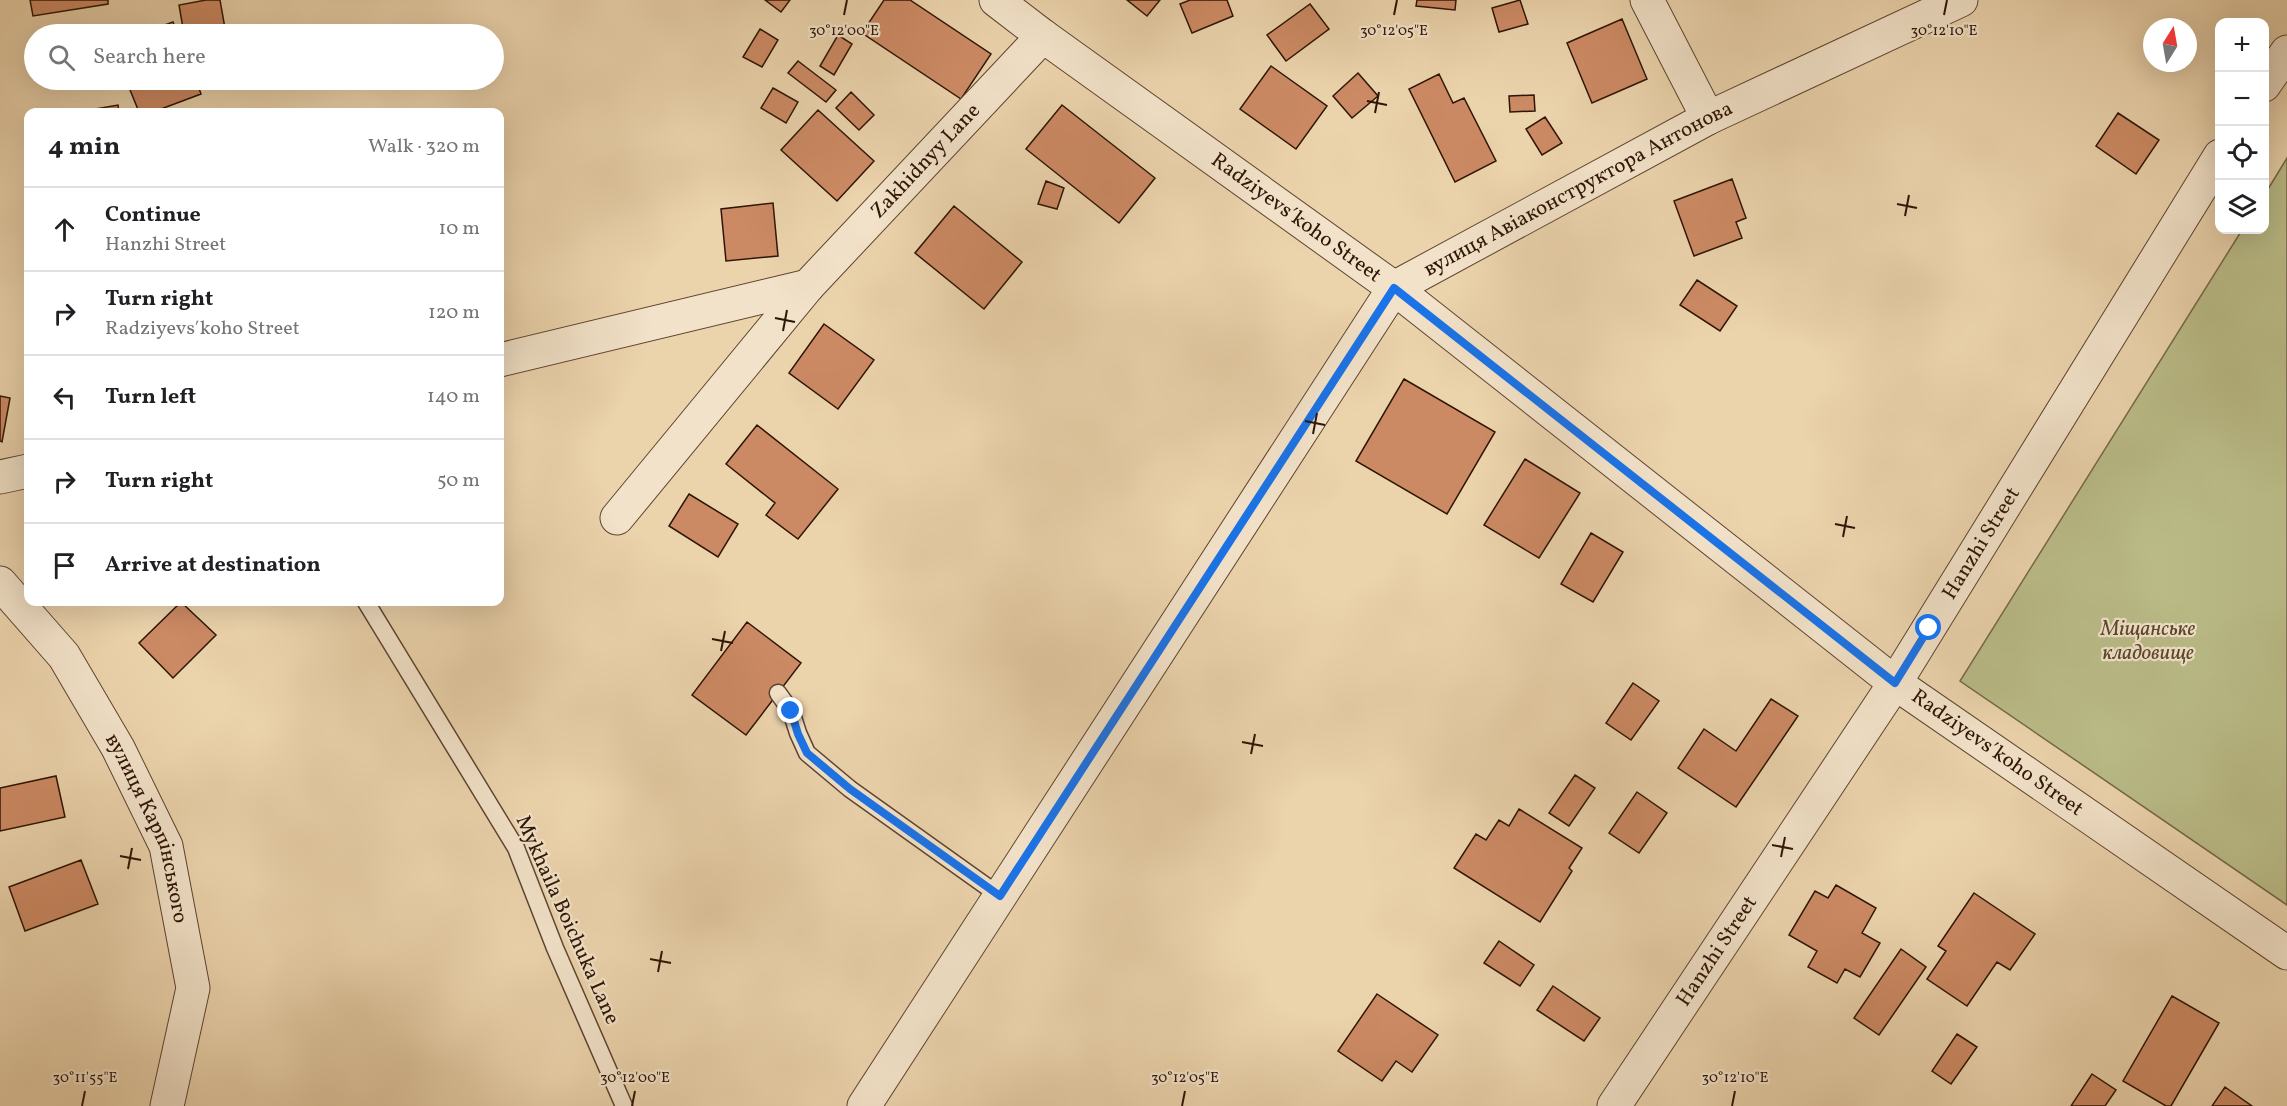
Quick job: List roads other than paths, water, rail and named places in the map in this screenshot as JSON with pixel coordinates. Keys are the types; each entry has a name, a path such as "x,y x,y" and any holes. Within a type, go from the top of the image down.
{"street":[{"name":"Radziyevsʹkoho Street","path":"996,0 1394,288 1895,683 2287,953"},
{"path":"1647,0 1708,118"},
{"name":"вулиця Авіаконструктора Антонова","path":"864,1106 1394,288 1708,118 1961,0"},
{"name":"Zakhidnyy Lane","path":"617,518 808,286 1043,36"},
{"path":"2269,79 2287,52"},
{"name":"Hanzhi Street","path":"1614,1106 1895,683 2215,164"},
{"path":"504,359 808,286"},
{"path":"0,477 24,472"},
{"name":"вулиця Карпінського","path":"0,583 64,656 118,748 166,846 193,988 167,1106"}],"lane":[{"name":"Mykhaila Boichuka Lane","path":"368,606 516,848 555,948 624,1106"},
{"path":"778,693 791,711 807,753 850,789 1000,896"}],"park label":[{"name":"Міщанське кладовище","path":"2148,641"}]}
